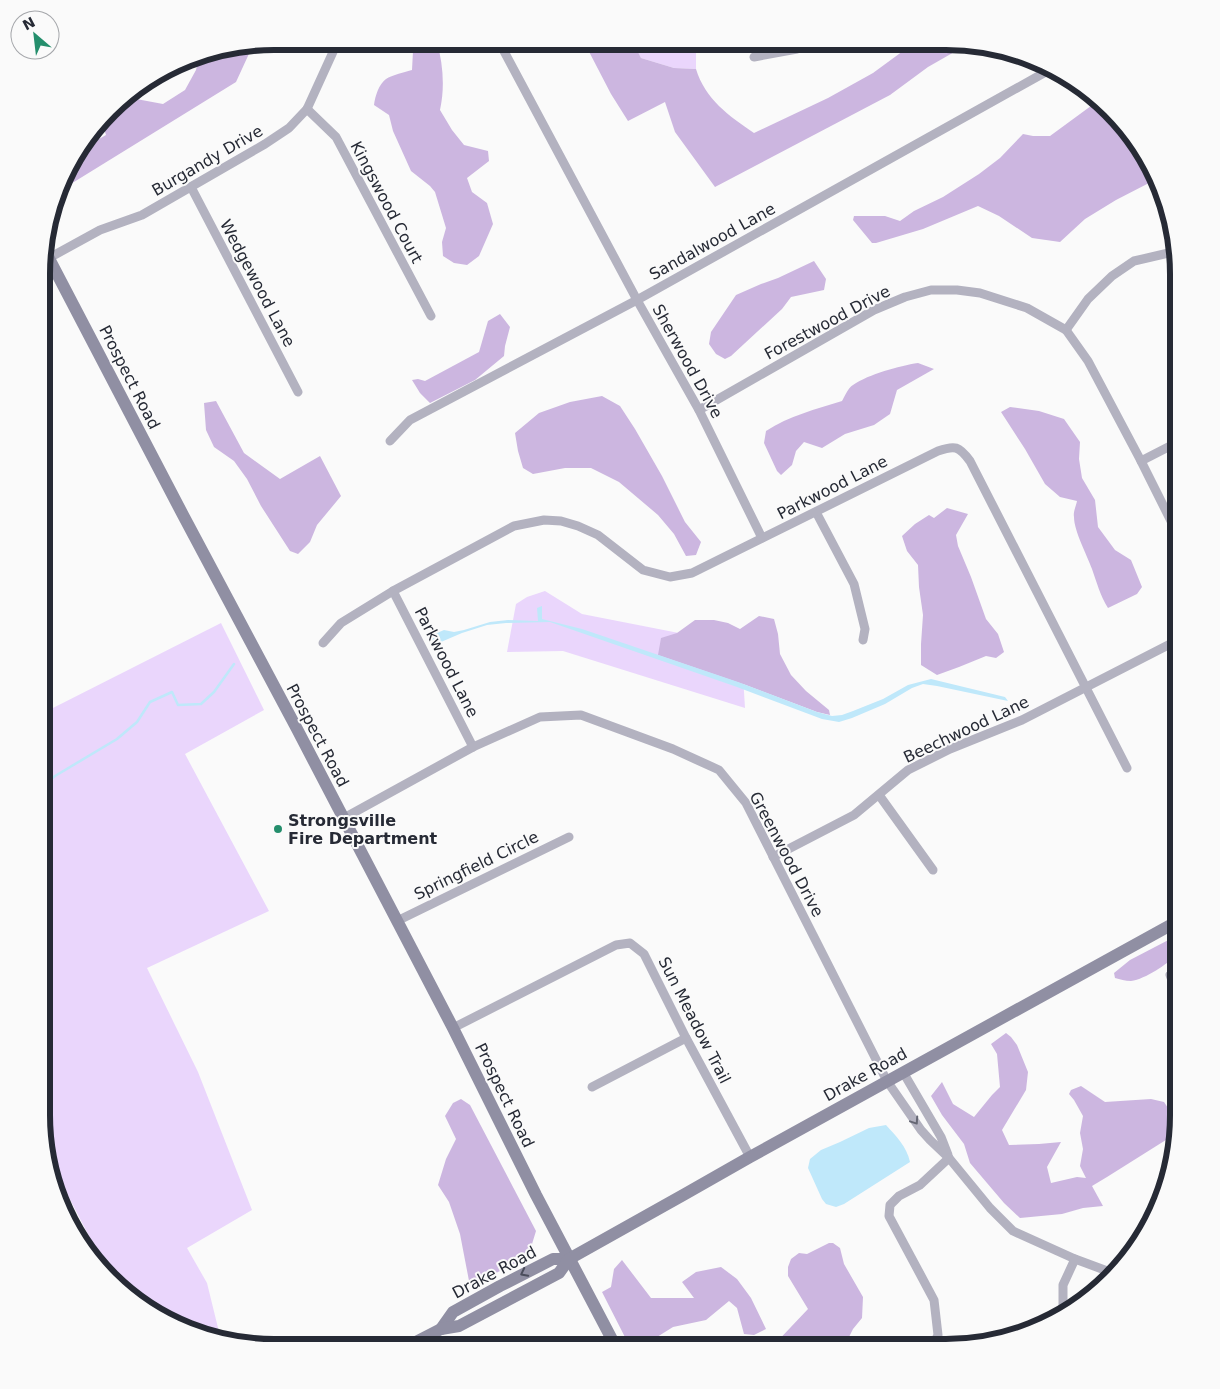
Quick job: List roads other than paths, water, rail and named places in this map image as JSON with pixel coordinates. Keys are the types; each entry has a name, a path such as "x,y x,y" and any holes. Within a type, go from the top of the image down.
{"street":[{"name":"Burgandy Drive","path":"51,250 142,215 265,144 289,128 307,110 334,50"},
{"name":"Sherwood Drive","path":"503,50 637,300 699,410 762,538"},
{"path":"754,57 792,50"},
{"name":"Sandalwood Lane","path":"390,441 410,420 637,300 1044,73"},
{"name":"Kingswood Court","path":"307,110 336,137 431,316"},
{"name":"Wedgewood Lane","path":"191,187 298,392"},
{"path":"1066,330 1088,299 1112,276 1134,261 1169,253"},
{"name":"Prospect Road","path":"50,260 192,533 344,818 453,1028 536,1195 612,1339"},
{"name":"Forestwood Drive","path":"699,410 874,310 906,297 931,290 980,292 1027,308 1066,330 1088,361 1170,519"},
{"path":"1141,461 1170,446"},
{"name":"Parkwood Lane","path":"323,643 341,623 393,591 514,526 544,520 561,521 598,535 643,570 670,576 692,573 938,451 950,447 957,448 970,460 1127,768"},
{"path":"816,512 854,584 865,629 863,640"},
{"name":"Parkwood Lane","path":"393,591 473,747"},
{"name":"Beechwood Lane","path":"774,856 854,815 908,770 950,749 1022,720 1170,644"},
{"name":"Greenwood Drive","path":"344,818 473,747 540,717 581,715 673,749 719,770 746,803 887,1081 921,1130 949,1158"},
{"path":"879,795 933,870"},
{"name":"Springfield Circle","path":"397,921 569,837"},
{"name":"Drake Road","path":"422,1339 441,1329 453,1312 500,1286 553,1259 569,1259 1170,925"},
{"name":"Sun Meadow Trail","path":"453,1028 616,944 630,943 644,954 686,1038 750,1157"},
{"path":"592,1087 686,1038"},
{"path":"903,1072 941,1137 949,1158 990,1208 1013,1231 1075,1259 1106,1271"},
{"path":"936,1339 938,1335 934,1300 889,1216 890,1205 899,1196 920,1185 949,1158"},
{"path":"1063,1306 1063,1285 1075,1259"}],"water":[{"path":"542,606 542,619 582,629 832,716 853,711 883,699 908,685 931,679 1005,697 1008,701 923,684 912,688 885,704 839,722 822,719 737,687 550,622 487,625 434,645 430,636 444,630 454,632 490,622 508,620 538,621 537,608"},
{"path":"886,1125 904,1147 910,1162 844,1204 836,1207 826,1204 808,1168 810,1159 821,1150 869,1128"}],"waterway":[{"path":"50,780 117,739 137,722 150,702 172,692 178,705 201,704 214,692 234,664"}],"place":[{"name":"Strongsville Fire Department","path":"278,829"}]}
